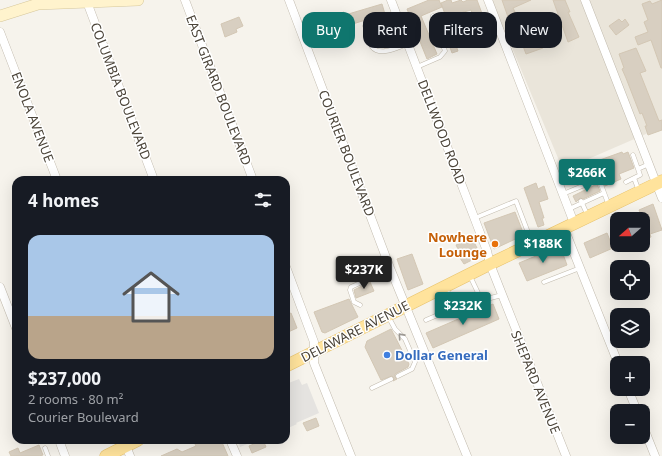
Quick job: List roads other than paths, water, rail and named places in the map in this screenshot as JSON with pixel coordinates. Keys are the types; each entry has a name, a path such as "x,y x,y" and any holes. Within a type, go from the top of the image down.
{"main road":[{"name":"DELAWARE AVENUE","path":"290,364 469,274 659,182"},
{"path":"106,456 128,451"}],"street":[{"path":"0,16 38,4 138,0"},
{"name":"EAST GIRARD BOULEVARD","path":"185,0 251,176"},
{"name":"COURIER BOULEVARD","path":"289,0 406,306 467,456"},
{"name":"DELLWOOD ROAD","path":"391,0 396,12"},
{"path":"488,0 563,194 568,209 569,226 580,268 615,356"},
{"path":"585,0 648,164 659,182 662,198"},
{"name":"COLUMBIA BOULEVARD","path":"87,2 152,176"},
{"name":"ENOLA AVENUE","path":"0,32 55,176"},
{"name":"DELLWOOD ROAD","path":"410,48 475,218 490,264"},
{"name":"SHEPARD AVENUE","path":"490,264 566,456"},
{"path":"290,278 314,342 314,363 351,456"},
{"path":"0,287 12,318"},
{"path":"60,444 62,455"},
{"path":"232,444 237,456"},
{"path":"650,444 655,456"}],"lane":[{"path":"373,48 374,50 383,52 396,48"},
{"path":"417,67 440,57 445,51 444,48"},
{"path":"626,182 640,175 633,154"},
{"path":"638,169 648,164"},
{"path":"634,178 639,192"},
{"path":"563,194 575,192 599,179 609,206"},
{"path":"568,209 592,197 604,193"},
{"path":"475,218 516,201 532,243"},
{"path":"580,203 588,216"},
{"path":"544,282 580,268"},
{"path":"469,274 480,297 483,300 502,295"},
{"path":"360,305 354,302 350,290 351,287 374,275"},
{"path":"445,286 455,308"},
{"path":"426,320 480,297"},
{"path":"388,315 395,330 405,339 415,362 412,369 398,376"},
{"path":"372,388 391,379"},
{"path":"45,448 48,456"}],"place":[{"name":"Nowhere Lounge","path":"495,244"},
{"name":"Dollar General","path":"387,355"}]}
